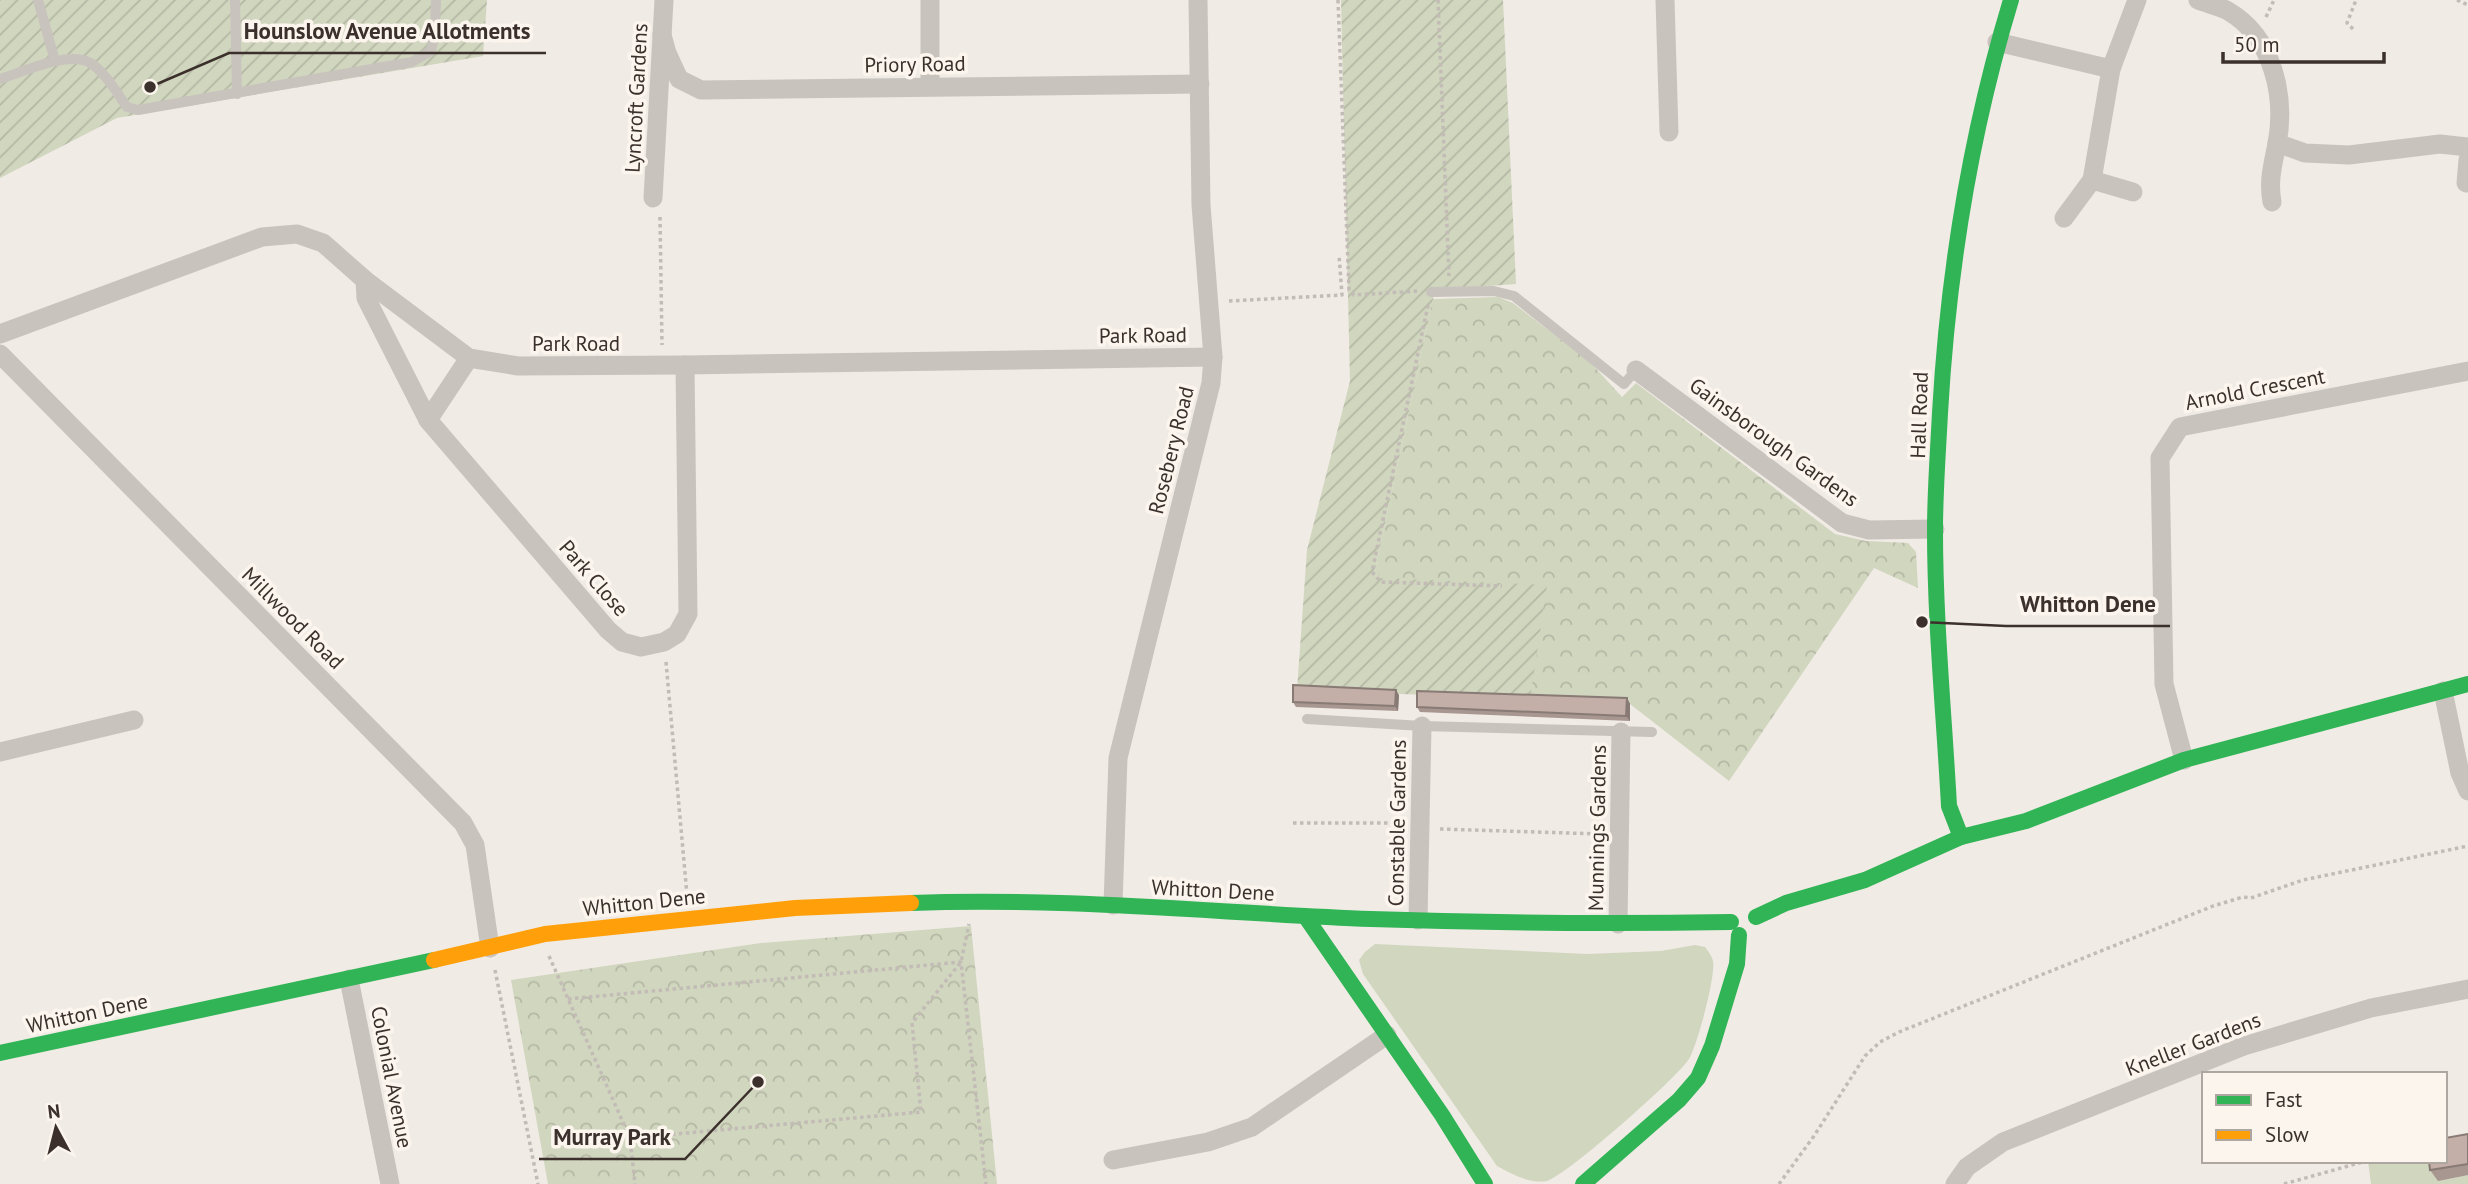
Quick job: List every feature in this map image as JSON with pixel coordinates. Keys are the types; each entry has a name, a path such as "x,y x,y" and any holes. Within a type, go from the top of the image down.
{"street":[{"name":"Lyncroft Gardens","path":"653,198 664,0"},
{"path":"930,0 930,86"},
{"name":"Rosebery Road","path":"1113,905 1118,758 1211,383 1213,357 1201,205 1198,0"},
{"path":"1665,0 1669,132"},
{"name":"Hall Road","path":"1961,837 1950,806 1935,529 1943,355 1956,245 1978,116 2011,0"},
{"path":"2064,218 2092,180 2111,69 2137,0"},
{"path":"2198,0 2228,11 2258,37 2273,71 2278,91 2277,143 2270,173 2272,202"},
{"name":"Priory Road","path":"662,35 667,53 680,79 701,90 1200,84"},
{"path":"1997,42 2111,69"},
{"path":"2277,143 2305,153 2349,155 2440,144 2468,147"},
{"path":"2466,183 2468,160"},
{"path":"2092,180 2133,192"},
{"name":"Park Road","path":"0,334 262,237 297,233 323,243 365,280 469,358 518,366 1213,357"},
{"name":"Park Close","path":"365,280 366,298 428,419 608,630 622,642 641,646 664,642"},
{"name":"Millwood Road","path":"0,354 463,823 475,845 490,948"},
{"path":"428,419 469,358"},
{"path":"664,642 677,634 688,614 685,365"},
{"name":"Gainsborough Gardens","path":"1636,370 1842,523 1869,530 1935,529"},
{"name":"Arnold Crescent","path":"2184,760 2164,684 2160,458 2180,427 2468,371"},
{"path":"1735,929 1748,936 1756,930 1756,917 1786,903 1865,880 1961,837 2025,821 2184,760 2468,684"},
{"path":"2443,691 2460,773 2468,792"},
{"path":"0,752 134,720"},
{"name":"Constable Gardens","path":"1418,920 1422,726"},
{"name":"Munnings Gardens","path":"1618,924 1621,732"},
{"name":"Whitton Dene","path":"0,1053 349,979 545,934 795,908 967,901 1113,905 1305,916 1735,929"},
{"path":"1305,916 1442,1115 1485,1184"},
{"path":"1583,1184 1679,1100 1698,1078 1712,1046 1737,964 1735,929"},
{"name":"Colonial Avenue","path":"349,979 390,1184"},
{"name":"Kneller Gardens","path":"1955,1184 1967,1167 2003,1142 2244,1046 2371,1008 2468,989"},
{"path":"1113,1160 1208,1142 1252,1127 1387,1035"}],"lane":[{"path":"38,0 55,61"},
{"path":"235,0 237,94"},
{"path":"0,79 55,61 73,59 90,63 127,107 138,110 237,94 412,62 431,51 436,0"},
{"path":"1430,294 1494,291 1514,296 1624,384 1636,370"},
{"path":"1307,719 1422,726 1653,732"}],"path":[{"path":"1338,0 1349,290 1354,295 1420,291 1430,294 1372,572 1381,582 1502,586"},
{"path":"1438,0 1448,269"},
{"path":"2353,29 2347,23 2356,0"},
{"path":"2458,0 2468,5"},
{"path":"653,198 660,217 662,365"},
{"path":"1209,302 1342,295 1339,255"},
{"path":"664,642 689,919"},
{"path":"1293,823 1420,825 1619,835"},
{"path":"1779,1184 1814,1136 1865,1056 1880,1042 1899,1032 2213,906 2243,897 2251,898 2303,880 2468,846"},
{"path":"967,901 969,925 961,962 986,1184"},
{"path":"545,934 550,959 629,1138 635,1184"},
{"path":"490,948 538,1184"},
{"path":"568,999 961,962"},
{"path":"629,1138 921,1112 912,1023 961,962"},
{"path":"2284,1184 2359,1163"}],"green space":[{"path":"0,0 487,0 483,56 117,118 0,178"},
{"path":"1341,0 1503,0 1516,284 1435,290 1375,570 1381,578 1547,585 1530,699 1297,690 1307,550 1350,381"},
{"path":"1498,297 1513,303 1590,362 1622,397 1636,383 1835,534 1866,541 1908,543 1916,552 1918,588 1874,568 1729,781 1630,704 1530,699 1381,578 1375,570 1433,299"},
{"path":"971,926 997,1184 548,1184 511,980 761,943"},
{"path":"1375,944 1587,954 1661,951 1695,945 1705,947 1710,954 1712,981 1697,1040 1689,1059 1680,1070 1621,1125 1576,1162 1558,1175 1540,1182 1521,1178 1497,1166 1363,974 1359,960"},
{"path":"2468,1133 2468,1184 2371,1184 2368,1163 2447,1163 2447,1138"}],"building":[{"path":"1293,685 1396,690 1395,706 1293,702"},
{"path":"1417,691 1627,698 1626,716 1417,707"},
{"path":"2468,1134 2468,1164 2430,1170 2429,1163 2447,1163 2447,1138"}],"traffic: fast":[{"path":"1961,837 1949,806 1938,634 1935,530 1940,413 1949,308 1963,204 1984,102 2011,0"},
{"path":"1756,917 1786,903 1865,880 1961,837 2026,821 2184,760 2468,684"},
{"path":"911,903 1084,904 1371,919 1596,923 1731,922"},
{"path":"1305,916 1442,1115 1485,1184"},
{"path":"1583,1184 1679,1100 1698,1078 1712,1046 1737,964 1739,935"},
{"path":"0,1053 434,960"}],"traffic: slow":[{"path":"434,960 545,934 795,908 911,903"}],"place":[{"name":"Hounslow Avenue Allotments","path":"150,87"},
{"name":"Whitton Dene","path":"1922,622"},
{"name":"Murray Park","path":"758,1082"}]}
